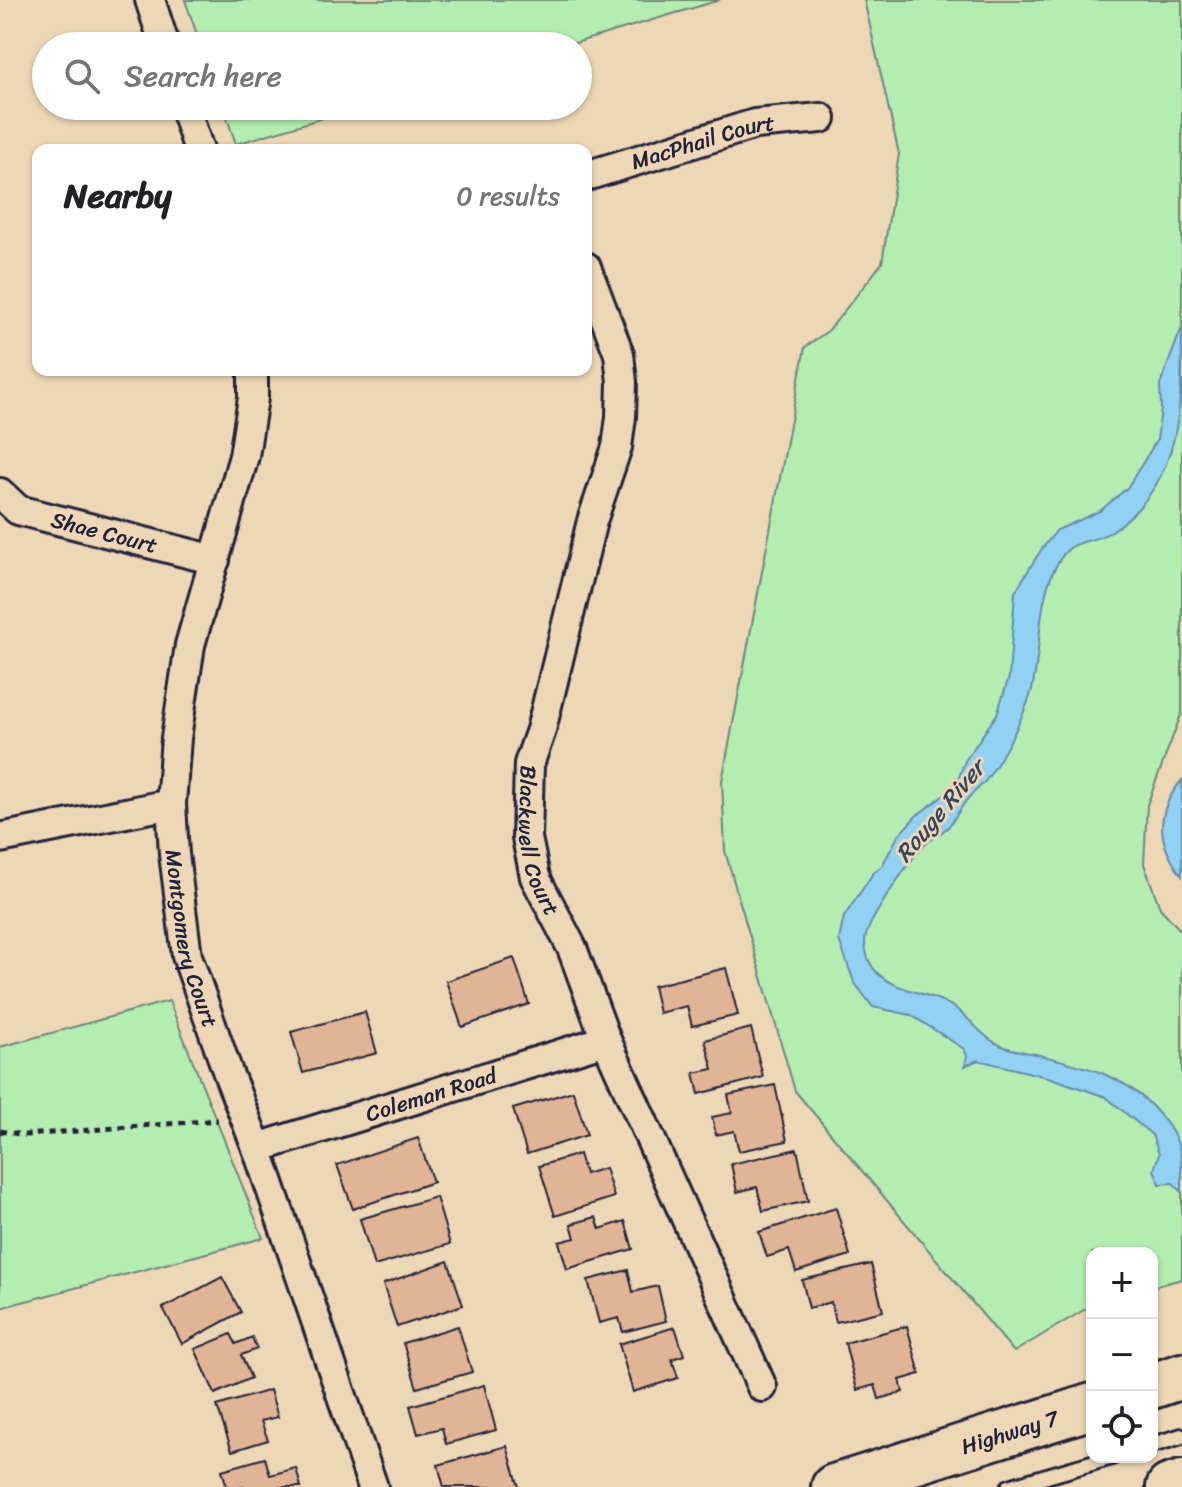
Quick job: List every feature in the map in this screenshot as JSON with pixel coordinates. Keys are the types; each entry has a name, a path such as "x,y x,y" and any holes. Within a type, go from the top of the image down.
{"main road":[{"path":"1158,1384 1182,1376"},
{"name":"Highway 7","path":"834,1487 1086,1408"},
{"path":"1169,1487 1182,1483"}],"street":[{"path":"150,0 160,32"},
{"name":"MacPhail Court","path":"592,174 755,124 821,118"},
{"path":"189,120 197,144"},
{"name":"Blackwell Court","path":"592,283 619,354 621,417 617,447 592,521 541,730 529,764 527,838 535,877 572,948 606,1040 762,1387"},
{"name":"Montgomery Court","path":"253,376 253,398 244,456 190,645 176,738 171,804 174,854 187,956 257,1148 373,1487"},
{"name":"Shae Court","path":"0,493 18,510 215,560"},
{"path":"0,838 171,804"},
{"name":"Coleman Road","path":"257,1148 606,1040"}],"lane":[{"path":"1158,1443 1182,1436"},
{"path":"1009,1487 1091,1463"}],"path":[{"path":"0,1131 25,1135 246,1117"}],"green space":[{"path":"185,0 720,0 592,38 592,32 196,32"},
{"path":"864,0 1182,0 1182,712 1147,805 1144,864 1160,908 1182,932 1182,1279 1158,1285 1158,1247 1086,1247 1086,1309 1014,1352 795,1091 725,851 722,781 805,347 829,330 882,263 899,154"},
{"path":"228,120 316,120 236,144"},
{"path":"169,1001 263,1238 0,1308 0,1047"}],"water":[{"name":"Rouge River","path":"1182,327 1178,414 1165,467 1152,491 1135,512 1112,531 1073,546 1061,557 1045,598 1031,693 1012,737 987,779 966,801 949,826 918,852 880,907 865,941 874,970 884,978 950,1005 994,1042 1096,1071 1125,1084 1138,1094 1161,1116 1174,1136 1182,1165 1182,1192 1173,1183 1160,1184 1154,1170 1159,1154 1152,1135 1106,1097 1051,1078 978,1060 965,1066 967,1056 964,1049 911,1015 873,1007 854,982 839,940 844,917 874,872 882,866 898,836 916,816 955,787 965,761 997,714 1009,677 1015,592 1041,550 1057,530 1100,511 1127,488 1157,440 1160,385"},
{"path":"1182,780 1182,876 1168,852 1162,828 1167,804"}],"building":[{"path":"514,958 529,1004 462,1027 446,981"},
{"path":"726,968 738,1015 692,1026 687,1006 659,1013 653,986"},
{"path":"365,1012 377,1053 303,1073 291,1032"},
{"path":"751,1028 763,1077 699,1094 694,1073 713,1069 705,1040"},
{"path":"775,1085 787,1141 739,1151 734,1131 716,1135 712,1117 732,1113 728,1095"},
{"path":"573,1091 587,1135 527,1154 513,1109"},
{"path":"418,1138 433,1182 353,1209 337,1165"},
{"path":"797,1149 808,1201 763,1211 757,1187 737,1192 731,1164"},
{"path":"579,1154 585,1174 605,1168 614,1197 555,1216 539,1166"},
{"path":"436,1197 450,1244 374,1266 360,1219"},
{"path":"836,1208 850,1255 796,1272 789,1250 767,1257 759,1232"},
{"path":"596,1217 600,1229 625,1221 633,1249 567,1269 559,1242 575,1238 571,1224"},
{"path":"448,1261 463,1305 397,1327 383,1284"},
{"path":"871,1264 883,1311 836,1322 831,1302 809,1308 802,1280"},
{"path":"628,1270 633,1292 658,1286 666,1321 623,1332 619,1318 599,1323 588,1280"},
{"path":"222,1277 241,1312 182,1344 163,1308"},
{"path":"458,1326 472,1372 417,1388 403,1343"},
{"path":"907,1326 920,1374 900,1380 903,1392 879,1399 875,1385 857,1390 845,1343"},
{"path":"675,1327 684,1355 672,1359 678,1378 633,1392 619,1344"},
{"path":"231,1334 236,1344 252,1337 257,1349 241,1355 251,1378 215,1394 195,1349"},
{"path":"484,1385 496,1430 446,1444 442,1428 418,1434 410,1406"},
{"path":"270,1390 278,1417 261,1421 268,1440 232,1451 217,1406"},
{"path":"507,1446 519,1487 444,1487 438,1465"},
{"path":"265,1458 270,1475 296,1468 301,1487 227,1487 222,1470"}]}
